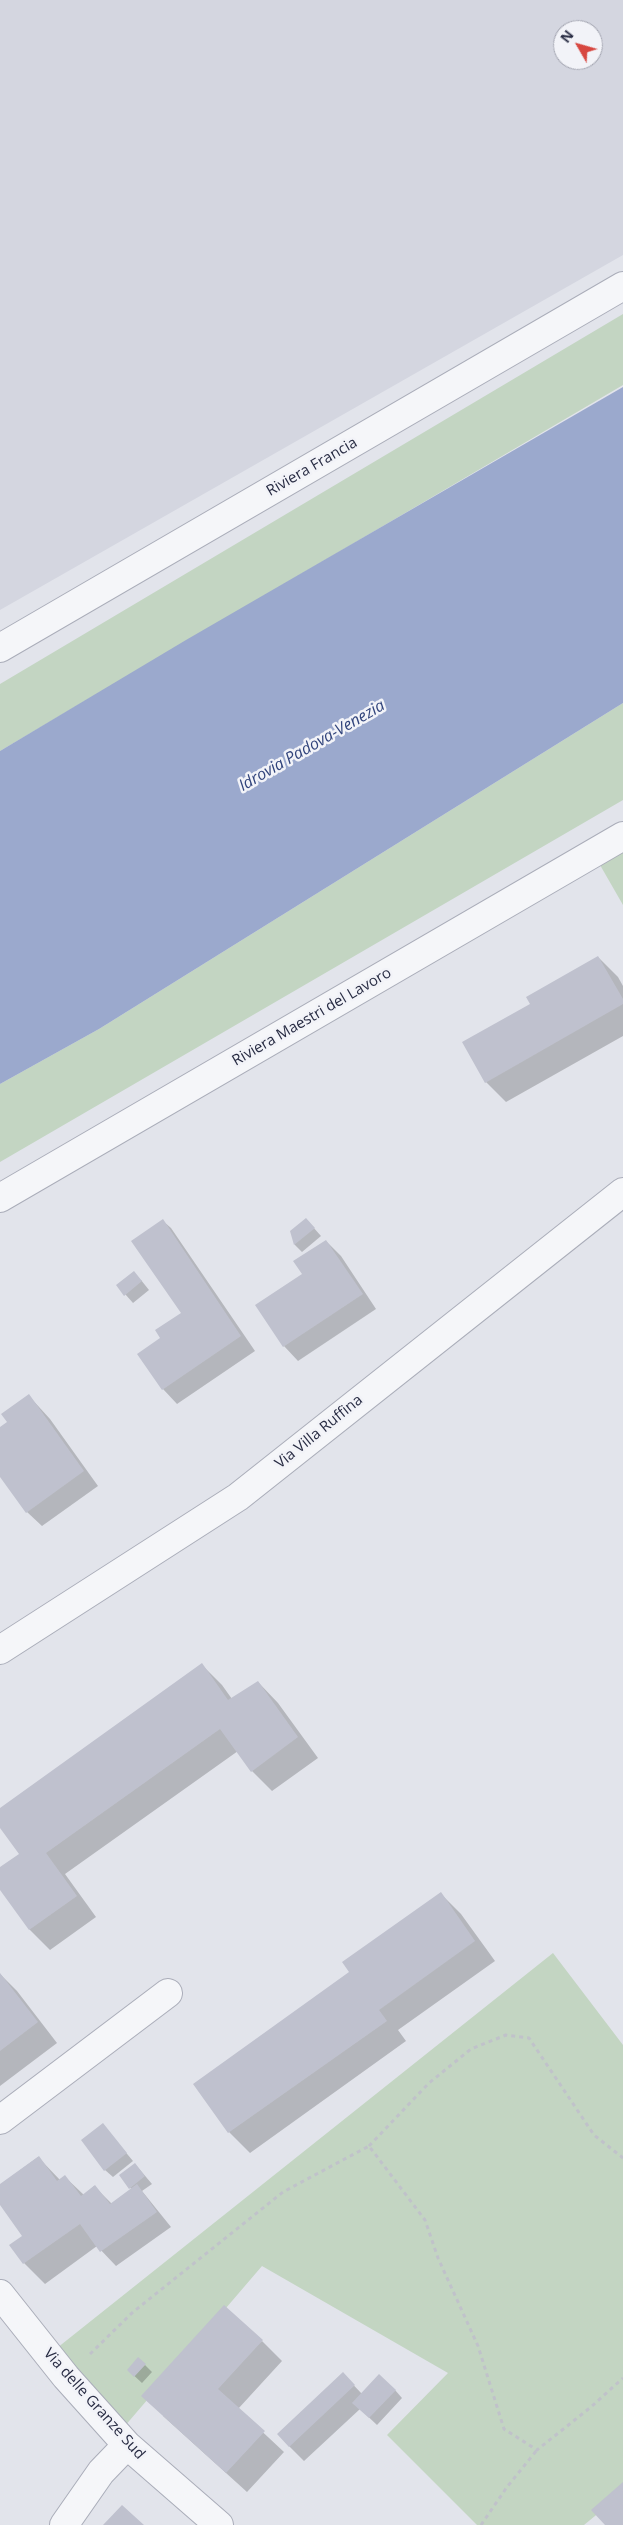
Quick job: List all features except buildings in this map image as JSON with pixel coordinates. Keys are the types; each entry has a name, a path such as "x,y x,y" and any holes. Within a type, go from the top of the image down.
{"street":[{"name":"Riviera Francia","path":"0,648 623,286"},
{"name":"Riviera Maestri del Lavoro","path":"0,1198 623,836"},
{"name":"Via Villa Ruffina","path":"0,1650 238,1497 623,1192"},
{"path":"0,2120 168,1994"},
{"name":"Via delle Granze Sud","path":"0,2294 66,2377 127,2445 219,2525"},
{"path":"64,2525 101,2472 127,2445"}],"path":[{"path":"66,2377 133,2312 283,2192 369,2146 429,2083 471,2049 506,2035 530,2038 594,2135 623,2158"},
{"path":"369,2146 425,2220 438,2258 478,2346 504,2429 538,2450"},
{"path":"481,2525 507,2487 538,2450 623,2378"}],"shaded area":[{"path":"0,0 623,0 623,255 0,610"}],"green space":[{"path":"623,314 623,385 0,751 0,684"},
{"path":"623,703 623,800 0,1162 0,1084 99,1029"},
{"path":"623,847 623,905 596,858"},
{"path":"553,1953 623,2045 623,2493 584,2525 477,2525 387,2435 448,2373 262,2266 118,2434 57,2348"}],"water":[{"name":"Idrovia Padova-Venezia","path":"623,387 623,703 99,1029 0,1084 0,751 186,640"}]}
